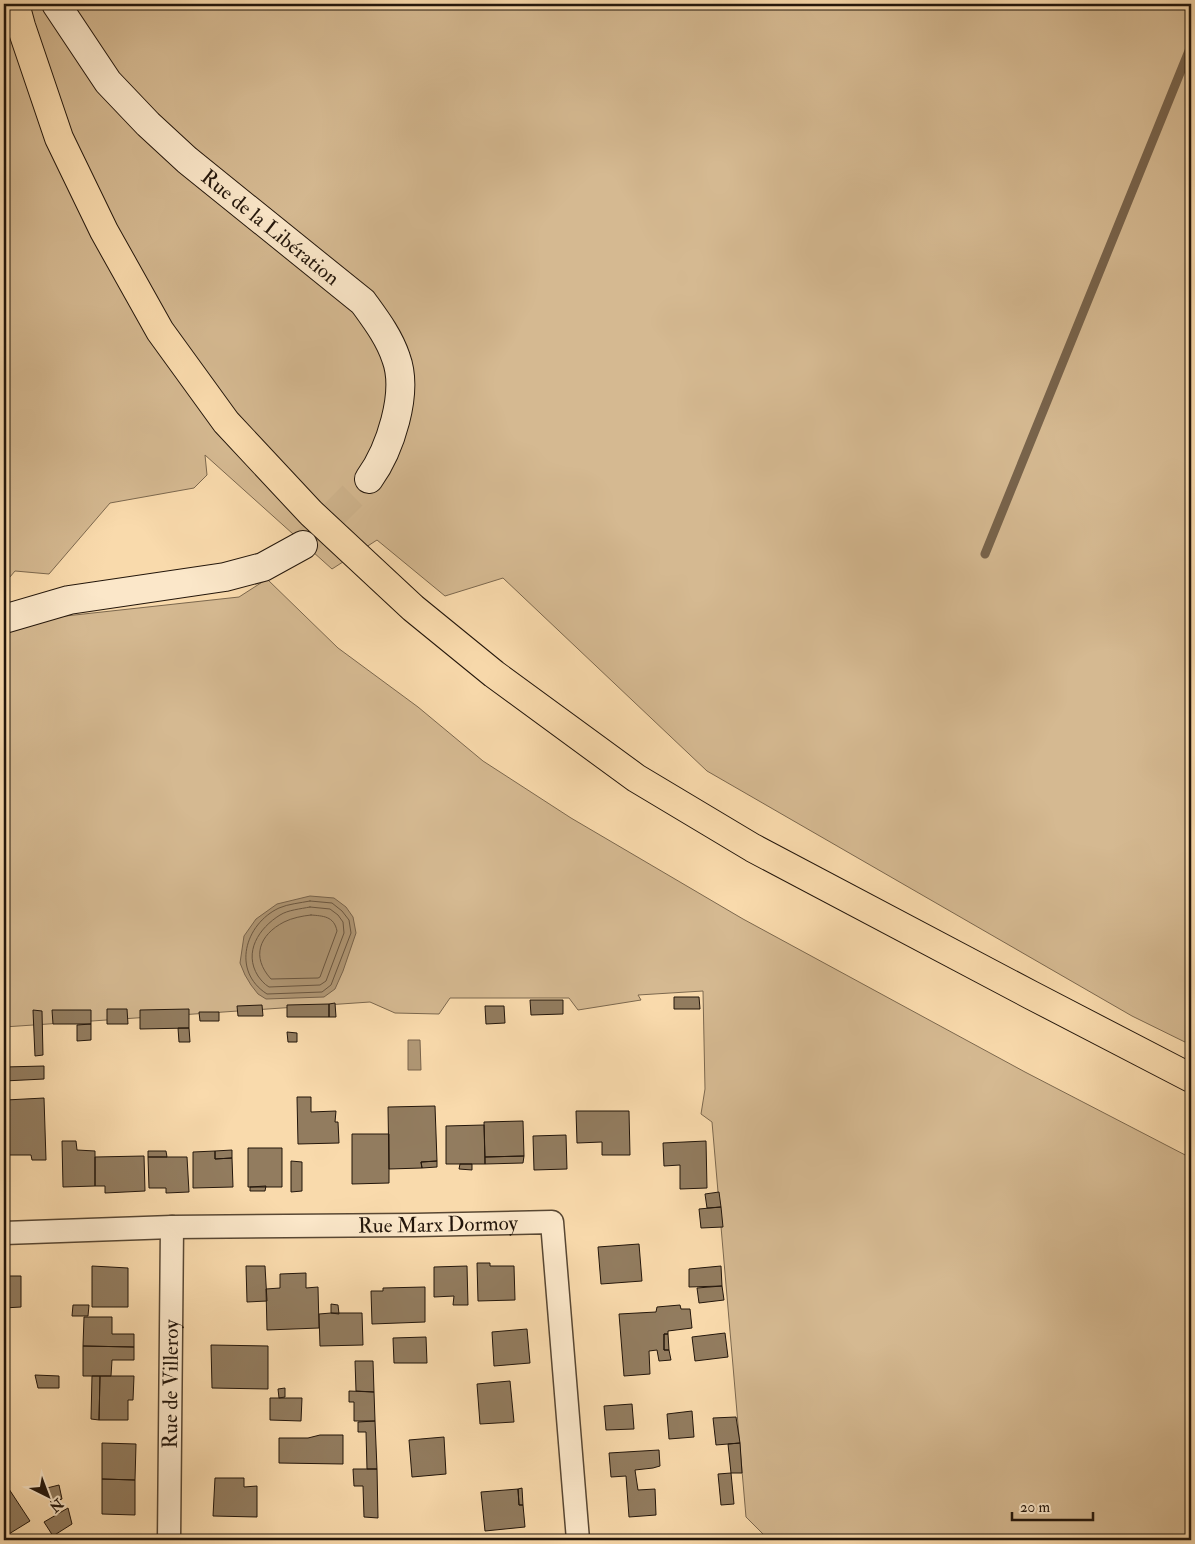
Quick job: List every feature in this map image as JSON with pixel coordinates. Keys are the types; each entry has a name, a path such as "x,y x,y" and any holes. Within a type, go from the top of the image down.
{"main road":[{"path":"15,4 20,26 60,138 104,231 160,331 226,422 311,513 413,608 494,674 636,778 753,848 1030,996 1191,1078"},
{"name":"Rue de la Libération","path":"56,4 108,82 148,124 187,160 363,302 384,330 397,359 400,383 396,416 389,445 378,467 369,479"},
{"path":"4,619 69,600 225,577 263,567 303,545"}],"street":[{"name":"Rue Marx Dormoy","path":"4,1233 172,1227 405,1226 552,1222 578,1540"},
{"name":"Rue de Villeroy","path":"169,1540 172,1227"}],"shaded area":[{"path":"4,4 1191,4 1191,1045 1132,1016 707,771 503,578 445,596 377,540 332,569 205,455 207,475 194,488 110,503 49,574 15,571 4,584"},
{"path":"267,579 338,648 418,707 483,761 571,818 743,919 1025,1072 1191,1158 1191,1540 769,1540 746,1517 712,1122 701,1114 705,1089 703,991 638,995 641,1000 578,1010 569,998 450,998 439,1014 395,1013 370,1002 4,1027 4,634 29,620 239,597"}],"water":[{"path":"310,896 334,898 346,907 353,917 356,933 343,971 335,989 324,997 266,999 258,994 251,985 240,963 244,936 256,919 277,904"},
{"path":"408,1040 420,1040 421,1070 408,1070"}],"building":[{"path":"674,997 699,997 700,1009 674,1009"},
{"path":"530,1000 563,1000 563,1014 531,1015"},
{"path":"335,1003 336,1017 329,1017 329,1004"},
{"path":"329,1004 329,1017 287,1017 287,1005"},
{"path":"262,1005 263,1016 238,1016 237,1006"},
{"path":"485,1006 504,1006 505,1023 486,1024"},
{"path":"107,1009 127,1009 128,1024 107,1024"},
{"path":"189,1009 189,1028 140,1029 140,1010"},
{"path":"33,1010 42,1011 43,1055 35,1056"},
{"path":"52,1010 91,1010 91,1024 53,1024"},
{"path":"199,1012 219,1012 219,1021 200,1021"},
{"path":"91,1024 91,1040 77,1041 77,1025"},
{"path":"178,1028 189,1028 190,1042 179,1042"},
{"path":"287,1032 297,1033 297,1042 288,1042"},
{"path":"44,1066 44,1079 4,1081 4,1067"},
{"path":"297,1097 311,1097 311,1112 336,1111 335,1122 338,1122 339,1143 298,1144"},
{"path":"44,1098 46,1160 32,1160 31,1155 7,1155 6,1100"},
{"path":"435,1106 437,1161 421,1162 422,1168 389,1169 388,1107"},
{"path":"576,1111 629,1111 630,1155 602,1155 602,1142 577,1143"},
{"path":"523,1121 524,1156 485,1157 484,1122"},
{"path":"484,1125 485,1164 446,1164 446,1126"},
{"path":"352,1134 389,1134 389,1183 352,1184"},
{"path":"566,1135 567,1169 534,1170 533,1136"},
{"path":"62,1141 76,1141 77,1150 95,1151 95,1186 63,1187"},
{"path":"706,1141 707,1188 680,1189 680,1165 664,1166 663,1143"},
{"path":"248,1148 282,1148 282,1187 248,1187"},
{"path":"232,1150 232,1158 215,1159 215,1151"},
{"path":"148,1151 166,1151 167,1157 148,1157"},
{"path":"215,1151 215,1159 232,1158 233,1187 193,1188 193,1152"},
{"path":"144,1156 145,1191 105,1193 105,1186 95,1186 95,1157"},
{"path":"524,1156 523,1163 485,1164 485,1157"},
{"path":"148,1157 187,1157 189,1192 166,1193 166,1188 149,1188"},
{"path":"291,1161 302,1162 302,1191 291,1192"},
{"path":"437,1161 437,1167 422,1168 421,1162"},
{"path":"460,1164 472,1164 472,1170 459,1169"},
{"path":"266,1186 265,1191 250,1191 250,1187"},
{"path":"719,1192 721,1207 707,1208 705,1194"},
{"path":"721,1207 723,1227 701,1228 699,1209"},
{"path":"639,1244 642,1281 601,1284 598,1247"},
{"path":"477,1263 490,1263 490,1266 514,1266 515,1300 478,1301"},
{"path":"92,1266 128,1268 128,1307 92,1307"},
{"path":"246,1266 265,1266 267,1301 247,1302"},
{"path":"467,1266 468,1305 453,1305 454,1296 434,1297 434,1267"},
{"path":"721,1266 722,1286 689,1287 689,1269"},
{"path":"306,1273 306,1288 318,1287 319,1328 267,1330 266,1289 280,1288 280,1274"},
{"path":"4,1276 21,1276 21,1307 4,1308"},
{"path":"722,1286 724,1300 699,1303 697,1288"},
{"path":"425,1287 425,1322 372,1324 371,1291 383,1291 383,1288"},
{"path":"331,1304 338,1305 339,1314 331,1313"},
{"path":"73,1305 89,1305 88,1316 72,1316"},
{"path":"680,1305 681,1309 690,1309 692,1328 668,1331 668,1334 664,1334 664,1350 669,1350 671,1360 659,1361 657,1350 649,1351 650,1374 624,1376 619,1314 656,1312 657,1307"},
{"path":"362,1313 363,1345 320,1346 319,1314"},
{"path":"84,1317 112,1317 112,1334 134,1334 134,1347 83,1346"},
{"path":"527,1329 530,1363 494,1366 492,1332"},
{"path":"725,1333 728,1357 695,1361 692,1337"},
{"path":"664,1334 668,1334 669,1350 664,1350"},
{"path":"426,1337 427,1363 394,1363 393,1338"},
{"path":"211,1345 268,1346 268,1389 212,1388"},
{"path":"83,1346 134,1347 134,1360 112,1360 111,1376 83,1376"},
{"path":"355,1361 373,1361 374,1392 356,1391"},
{"path":"35,1375 59,1376 59,1388 38,1388"},
{"path":"92,1376 100,1376 99,1420 91,1419"},
{"path":"100,1376 134,1376 133,1400 128,1400 128,1420 99,1420"},
{"path":"510,1381 514,1422 480,1424 477,1384"},
{"path":"285,1388 285,1397 279,1398 278,1389"},
{"path":"349,1391 374,1392 375,1421 354,1421 354,1402 349,1402"},
{"path":"270,1398 302,1398 301,1421 270,1420"},
{"path":"632,1404 634,1429 606,1430 604,1406"},
{"path":"692,1411 694,1437 669,1439 667,1414"},
{"path":"736,1417 740,1443 716,1445 713,1418"},
{"path":"375,1421 377,1469 367,1469 366,1432 358,1432 358,1422"},
{"path":"320,1435 343,1435 343,1464 279,1463 279,1438 308,1438"},
{"path":"444,1437 446,1474 412,1477 409,1440"},
{"path":"102,1443 136,1444 135,1480 102,1479"},
{"path":"740,1443 742,1473 731,1473 728,1444"},
{"path":"659,1450 660,1466 635,1470 638,1490 655,1489 656,1515 629,1517 626,1476 611,1477 609,1453"},
{"path":"353,1469 377,1469 378,1518 364,1517 363,1486 354,1486"},
{"path":"731,1473 734,1504 721,1505 718,1474"},
{"path":"215,1478 244,1478 244,1487 257,1486 257,1517 213,1516"},
{"path":"102,1479 135,1480 135,1515 102,1514"},
{"path":"59,1485 62,1499 51,1503 47,1488"},
{"path":"7,1486 30,1521 4,1537 4,1488"},
{"path":"522,1488 523,1505 519,1505 518,1489"},
{"path":"518,1489 519,1505 523,1505 525,1527 485,1531 481,1492"},
{"path":"68,1508 72,1524 53,1536 44,1522"},
{"path":"109,1535 136,1536 136,1540 109,1540"},
{"path":"226,1536 256,1537 256,1540 226,1540"}],"waterway":[{"path":"985,554 1191,46"}],"tunnel":[{"path":"303,545 369,479"}]}
